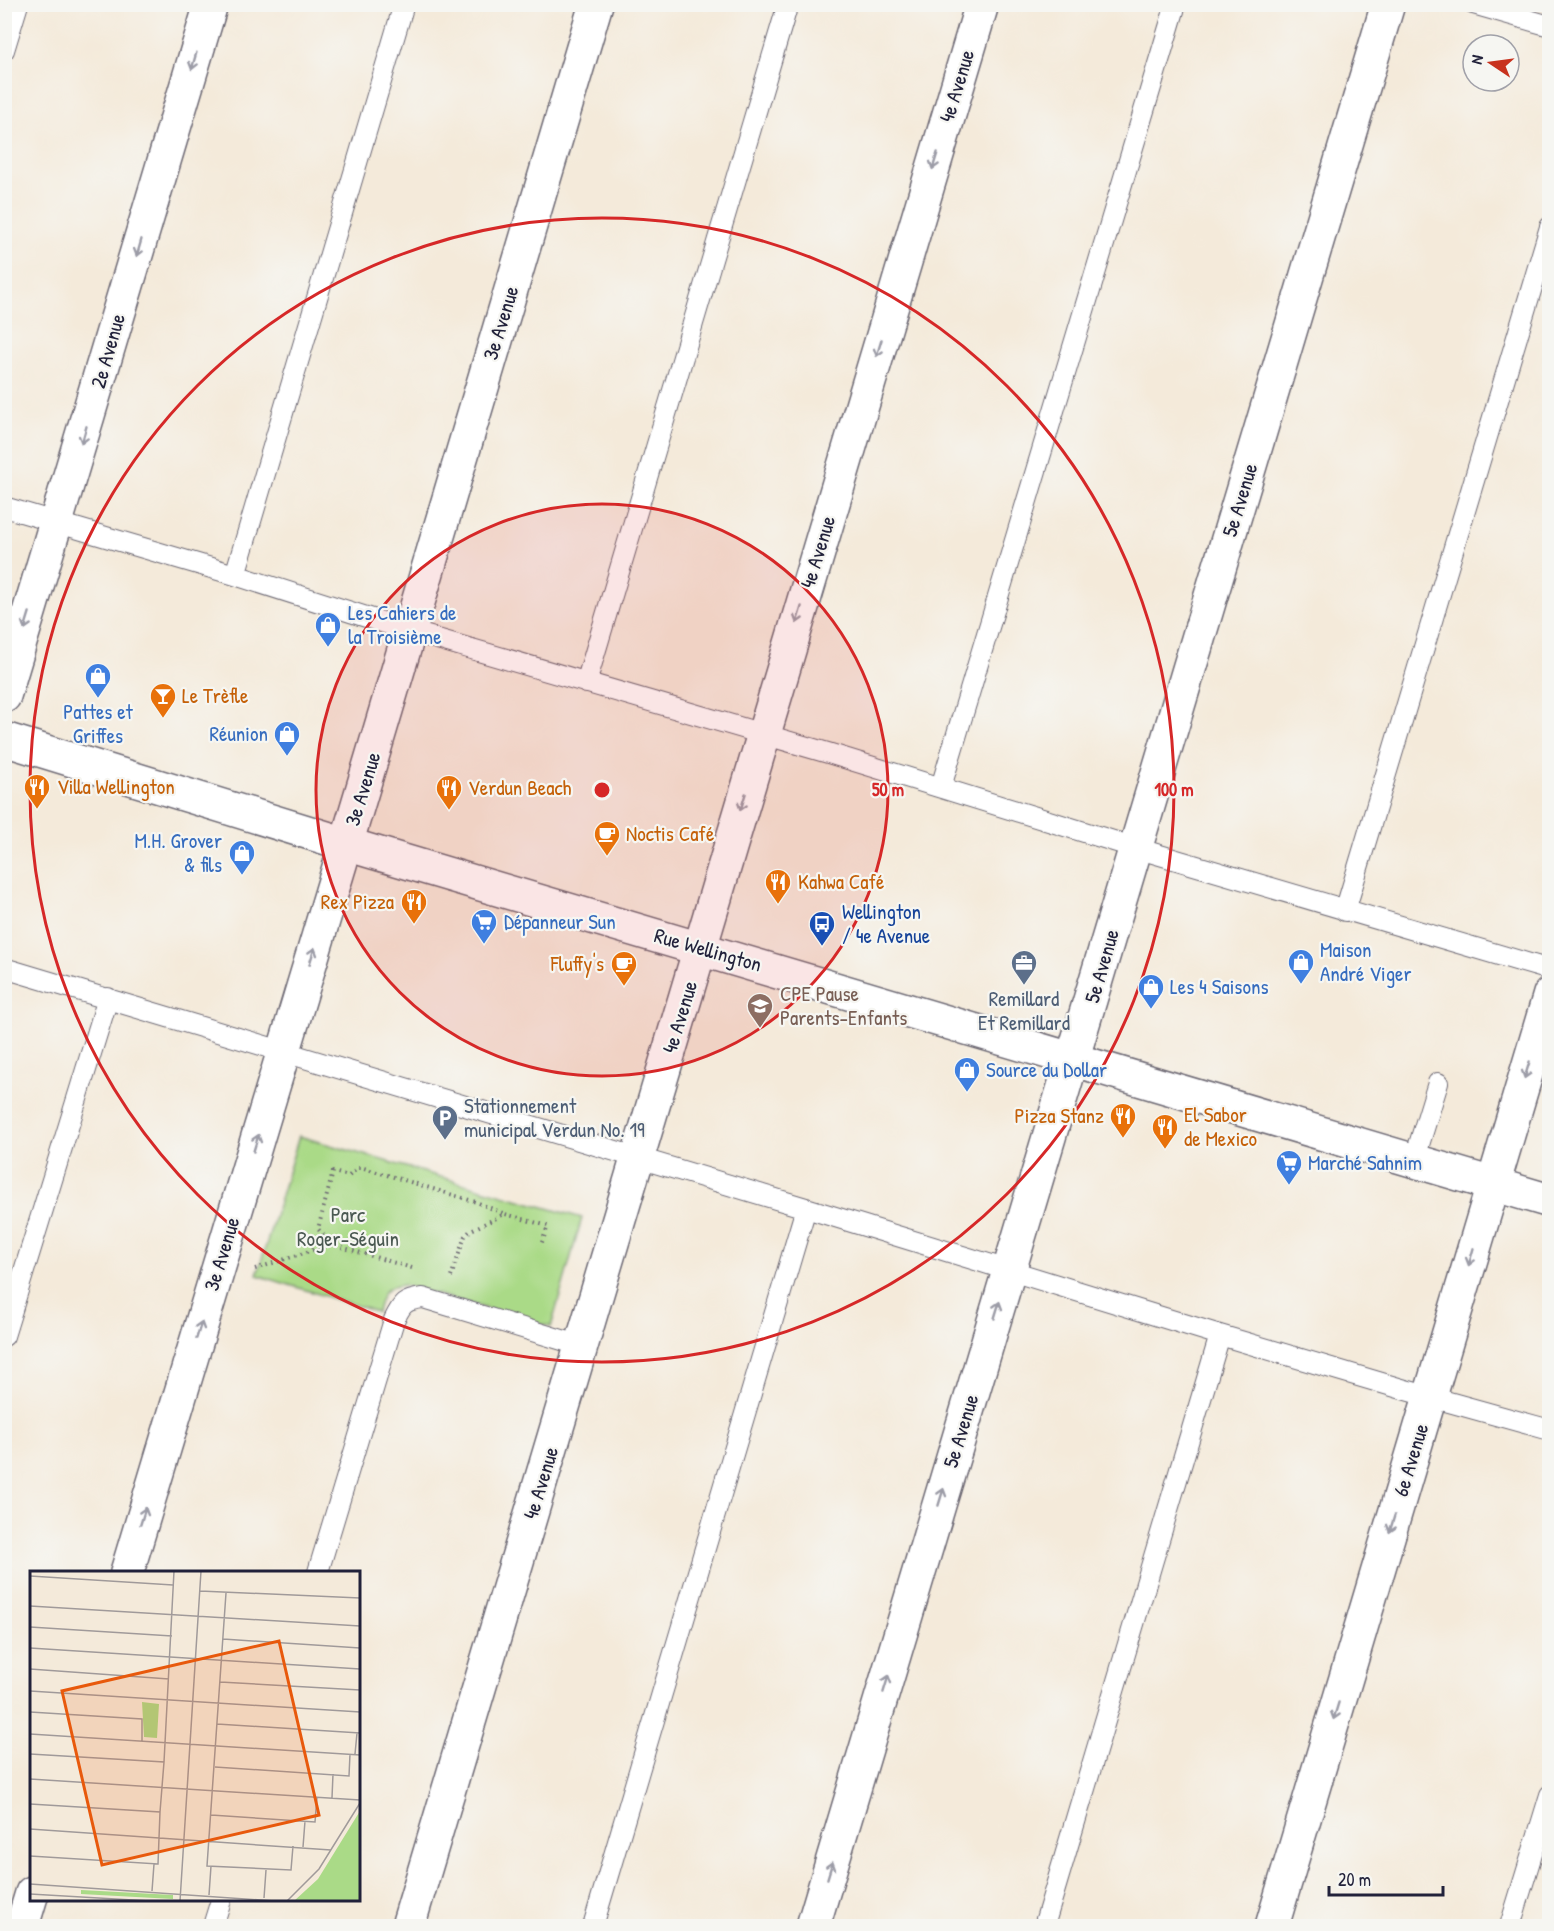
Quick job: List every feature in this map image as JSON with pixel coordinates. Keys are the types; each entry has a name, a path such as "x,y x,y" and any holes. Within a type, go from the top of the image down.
{"street":[{"name":"2e Avenue","path":"4,696 211,4"},
{"name":"3e Avenue","path":"127,1571 596,4"},
{"name":"4e Avenue","path":"408,1926 982,4"},
{"name":"5e Avenue","path":"813,1926 1388,4"},
{"name":"Rue Wellington","path":"4,739 346,844 1550,1201"},
{"name":"6e Avenue","path":"1272,1926 1550,994"},
{"path":"22,1926 30,1900"}],"lane":[{"path":"4,50 18,4"},
{"path":"235,575 404,4"},
{"path":"586,682 788,4"},
{"path":"941,787 1176,4"},
{"path":"1473,4 1550,26"},
{"path":"1345,911 1550,227"},
{"path":"4,507 235,575 410,631 764,734 1345,911 1550,970"},
{"path":"4,968 283,1053 638,1156 1220,1335 1550,1430"},
{"path":"4,1336 108,998"},
{"path":"1414,1161 1438,1083"},
{"path":"593,1926 807,1208"},
{"path":"318,1571 394,1320 401,1305 411,1299 423,1298 582,1346"},
{"path":"1044,1926 1220,1335"},
{"path":"1510,1926 1550,1795"},
{"path":"213,1926 220,1901"}],"path":[{"path":"418,1270 332,1244 318,1229 333,1172 349,1176 357,1168 364,1168 548,1226 541,1245"},
{"path":"440,1276 451,1280 462,1243 471,1230 506,1214"},
{"path":"252,1269 332,1244"}],"green space":[{"name":"Parc Roger-Séguin","path":"299,1136 582,1218 551,1327 404,1285 392,1287 384,1292 377,1312 257,1275"}],"place":[{"name":"Les Cahiers de la Troisième","path":"328,648"},
{"name":"Pattes et Griffes","path":"98,699"},
{"name":"Le Trèfle","path":"163,719"},
{"name":"Réunion","path":"287,757"},
{"name":"Villa Wellington","path":"37,810"},
{"name":"Verdun Beach","path":"449,811"},
{"name":"Noctis Café","path":"607,857"},
{"name":"M.H. Grover & fils","path":"242,876"},
{"name":"Kahwa Café","path":"778,905"},
{"name":"Rex Pizza","path":"414,925"},
{"name":"Dépanneur Sun","path":"484,945"},
{"name":"Wellington / 4e Avenue","path":"822,947"},
{"name":"Maison André Viger","path":"1301,985"},
{"name":"Remillard Et Remillard","path":"1024,986"},
{"name":"Fluffy's","path":"624,987"},
{"name":"Les 4 Saisons","path":"1151,1010"},
{"name":"CPE Pause Parents-Enfants","path":"760,1029"},
{"name":"Source du Dollar","path":"967,1093"},
{"name":"Pizza Stanz","path":"1123,1139"},
{"name":"Stationnement municipal Verdun No. 19","path":"445,1141"},
{"name":"El Sabor de Mexico","path":"1165,1150"},
{"name":"Marché Sahnim","path":"1289,1186"}]}
